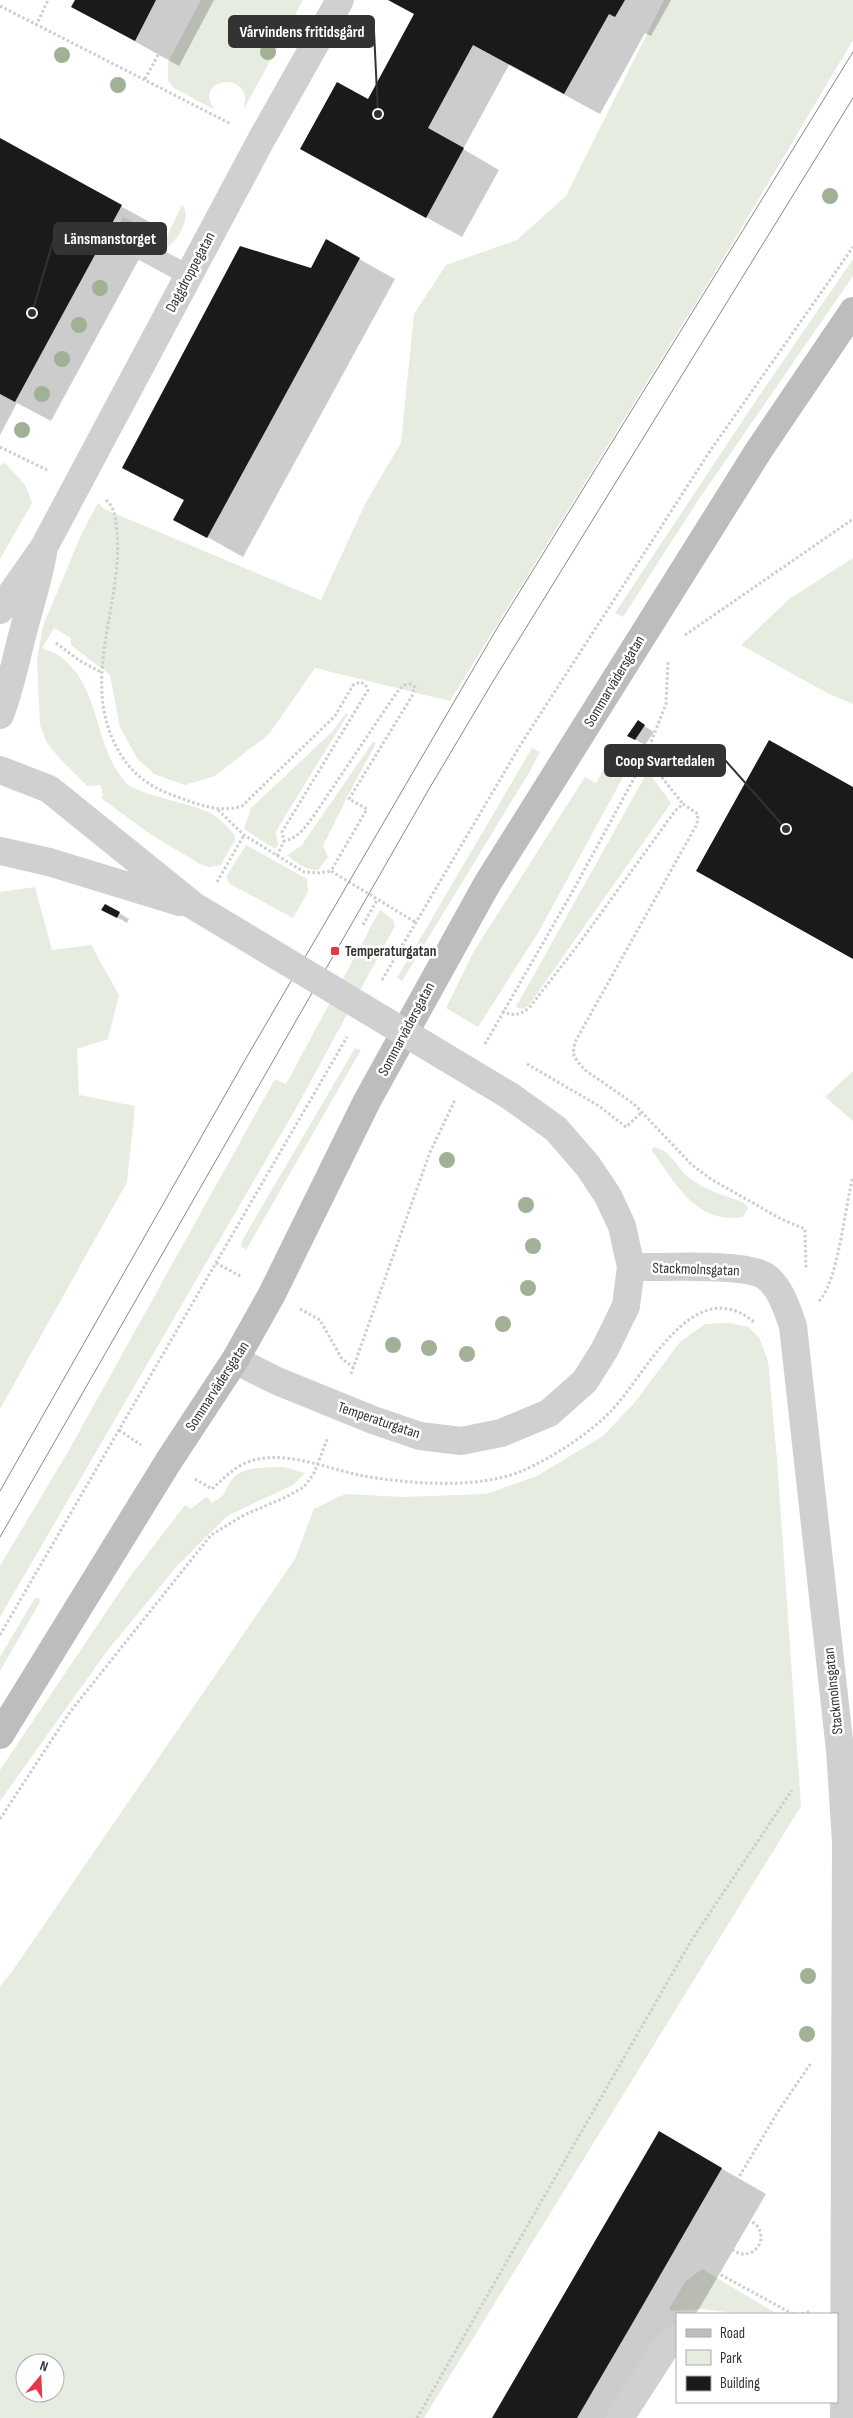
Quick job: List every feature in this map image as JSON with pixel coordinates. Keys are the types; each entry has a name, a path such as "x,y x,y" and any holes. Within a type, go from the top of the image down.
{"street":[{"name":"Daggdroppegatan","path":"0,610 44,547 261,140 340,0"},
{"name":"Sommarvädersgatan","path":"0,1736 168,1462 235,1360 272,1294 367,1101 488,884 754,458 853,311"},
{"name":"Daggdroppegatan","path":"0,715 10,690 22,634 38,584 44,547"},
{"name":"Temperaturgatan","path":"0,770 50,789 194,906 510,1096 556,1129 588,1166 608,1196 622,1226 631,1268 626,1306 604,1349 585,1381 548,1413 501,1433 461,1441 420,1436 277,1382 235,1360"},
{"name":"Temperaturgatan","path":"0,851 49,862 194,906"},
{"name":"Stackmolnsgatan","path":"631,1268 742,1269 765,1276 784,1300 792,1326 849,1842 841,2340 844,2418"},
{"path":"620,2418 665,2348 676,2339"}],"lane":[{"path":"108,232 188,275"}],"path":[{"path":"36,26 48,0"},
{"path":"144,79 188,0"},
{"path":"0,6 261,140"},
{"path":"391,964 521,744 710,451 853,247"},
{"path":"0,448 108,502 115,517 118,536 101,672 103,700 110,735 125,763 138,777 153,788 218,809 229,810 242,806 335,716 354,685 360,682 366,684 368,690 282,832 284,841 277,856"},
{"path":"682,637 853,519"},
{"path":"49,637 80,661 101,672"},
{"path":"668,660 666,704 644,760 574,889 502,1011 512,1016 529,1008 578,945 675,812 683,804"},
{"path":"284,841 293,839 302,832 397,692 404,685 411,684 415,687 412,696 349,799 367,810 331,871"},
{"path":"644,760 652,765 683,804 698,814 697,824 575,1042 573,1053 585,1070 618,1092 642,1112 692,1165 711,1179 781,1219 806,1229 806,1276"},
{"path":"218,809 244,835 304,872 320,873 331,871 415,922"},
{"path":"217,883 244,835"},
{"path":"363,925 377,900"},
{"path":"0,1635 334,1059"},
{"path":"526,1064 599,1106 626,1127 642,1112"},
{"path":"0,1820 70,1712 211,1535 244,1515 284,1498 304,1487 317,1465 404,1223 446,1117"},
{"path":"813,1295 816,1304 825,1296 832,1276 853,1177"},
{"path":"119,1430 212,1489 236,1467 250,1461 269,1458 317,1465 360,1475 423,1483 480,1481 523,1470 580,1437 611,1411 675,1332 698,1313 719,1306 742,1314 759,1328"},
{"path":"417,2418 690,1941 792,1790"},
{"path":"655,2318 779,2110 816,2057"},
{"path":"712,2221 730,2229"},
{"path":"739,2221 751,2221 756,2225 762,2236 758,2248 747,2254 735,2251 728,2241 730,2229 739,2221"},
{"path":"690,2258 790,2313"},
{"path":"806,2313 810,2312 816,2305"}],"green space":[{"path":"201,0 303,0 244,109 245,97 241,89 235,84 228,82 220,83 214,87 210,93 210,101 215,110 174,88 168,81 168,62"},
{"path":"664,0 853,0 853,40 726,254 450,701 315,668 269,734 215,776 185,785 154,774 137,758 120,727 110,675 71,645 71,638 54,628 42,648 55,653 75,671 91,702 108,753 116,770 127,784 133,788 210,813 235,835 235,840 221,865 209,867 200,864 150,834 101,798 103,796 101,785 87,786 47,743 40,725 37,659 43,626 82,533 98,503 104,509 321,600 365,504 401,443 414,314 446,265 517,240 566,196"},
{"path":"182,205 186,216 182,230 173,243 163,250 119,226 123,217 166,238"},
{"path":"853,259 853,276 697,502 623,617 615,613 755,402"},
{"path":"5,463 25,485 32,503 0,559 0,465"},
{"path":"853,558 853,704 829,694 741,645 789,599"},
{"path":"346,713 348,714 279,826 276,833 278,845 275,849 244,829 251,808 332,732"},
{"path":"373,742 376,743 323,846 328,857 318,870 301,866 287,855 301,846"},
{"path":"532,748 540,752 530,771 402,981 397,978"},
{"path":"604,769 627,770 539,931 478,1027 446,1008 474,951 585,777 596,783"},
{"path":"648,771 671,803 529,1005 523,1009 516,1007"},
{"path":"246,845 307,879 308,892 293,918 230,884 226,877"},
{"path":"35,887 52,950 91,945 119,995 108,1039 77,1049 79,1095 135,1106 127,1182 0,1409 0,892"},
{"path":"380,910 393,920 395,926 295,1110 0,1617 0,1566 69,1450 275,1079 286,1084"},
{"path":"355,1048 361,1050 246,1250 241,1246 243,1239"},
{"path":"853,1071 853,1121 825,1097"},
{"path":"653,1147 669,1155 693,1181 714,1192 744,1203 748,1208 743,1217 727,1218 712,1215 700,1208 679,1188 652,1151"},
{"path":"729,1323 748,1327 759,1337 768,1361 777,1459 801,1806 424,2418 0,2418 0,1986 11,1973 295,1559 314,1509 345,1494 403,1497 486,1494 537,1476 603,1436 635,1402 680,1342 705,1324"},
{"path":"284,1467 305,1473 293,1485 227,1516 177,1566 107,1651 0,1801 0,1770 129,1578 185,1505 191,1509 206,1497 210,1499 211,1503 217,1500 223,1495 231,1481 242,1472 255,1468"},
{"path":"35,1598 39,1598 40,1602 0,1671 0,1657"},
{"path":"702,2269 775,2313 734,2313 702,2309 671,2311 669,2309 685,2282"}],"building":[{"path":"75,0 156,0 135,41 71,7"},
{"path":"388,0 625,0 615,17 609,14 564,94 473,45 428,128 464,148 426,218 300,149 337,82 368,99 414,14"},
{"path":"0,138 122,205 15,402 0,394"},
{"path":"326,239 360,258 207,538 173,520 184,500 122,468 240,246 311,268"},
{"path":"638,720 645,725 635,740 627,736"},
{"path":"769,740 853,787 853,959 696,871"},
{"path":"105,904 120,912 117,918 101,910"},
{"path":"659,2131 722,2168 632,2324 577,2418 492,2418"}],"tram line":[{"path":"0,1491 245,1060 496,630 853,52"},
{"path":"0,1537 429,789 492,683 853,98"}],"place":[{"name":"Vårvindens fritidsgård","path":"378,114"},
{"name":"Länsmanstorget","path":"32,313"},
{"name":"Coop Svartedalen","path":"786,829"},
{"name":"Temperaturgatan","path":"335,951"}]}
